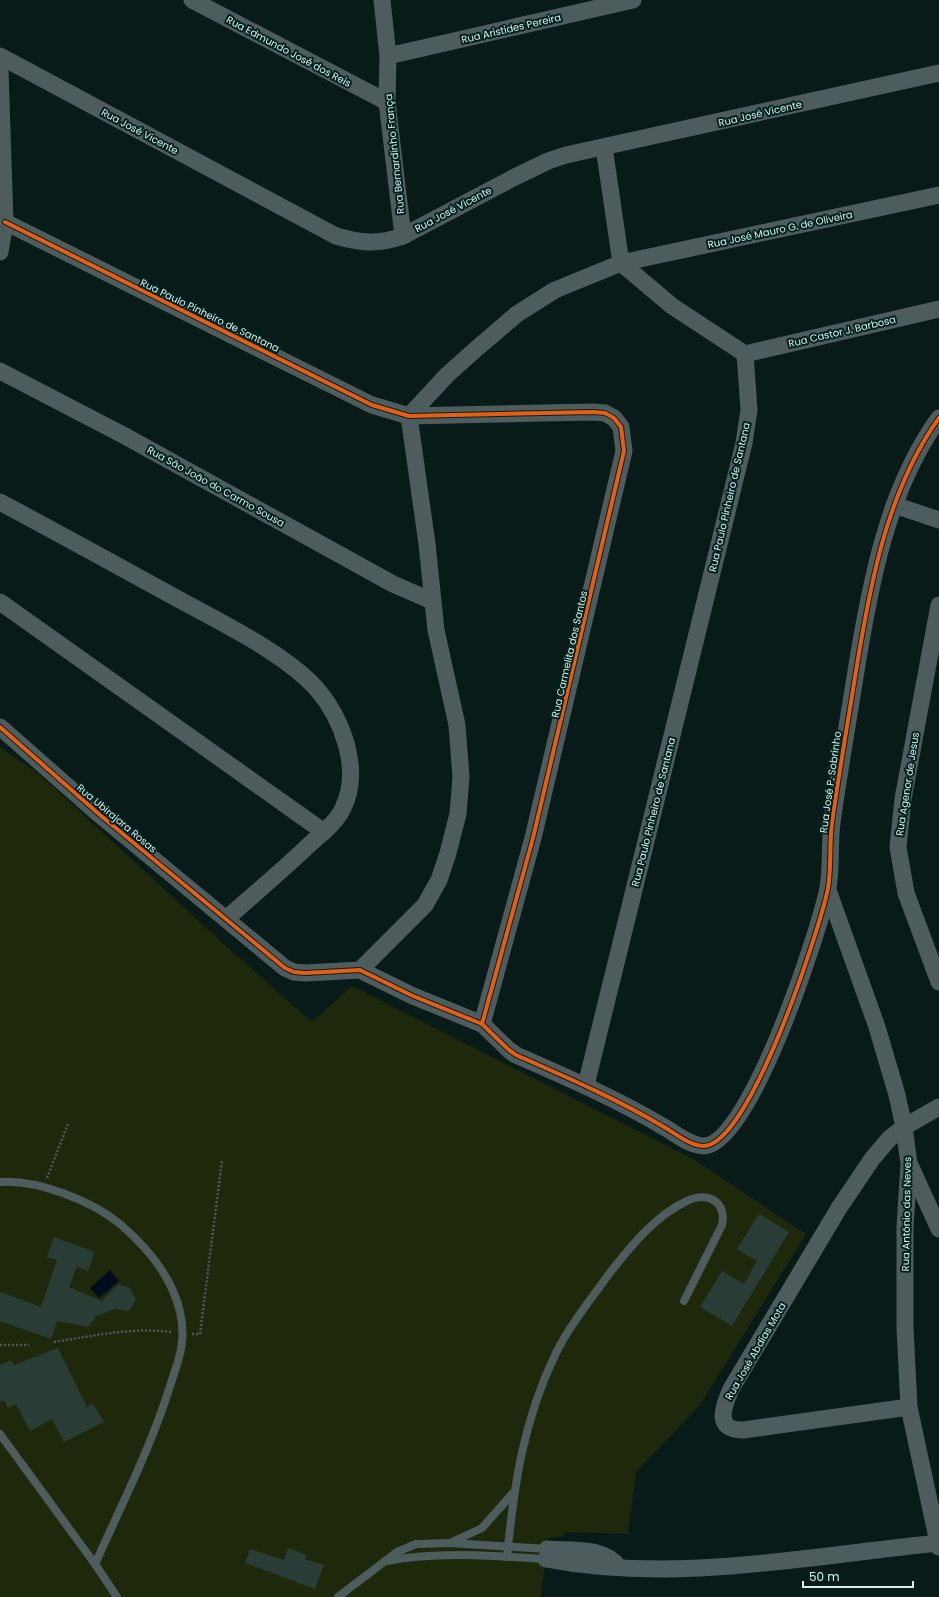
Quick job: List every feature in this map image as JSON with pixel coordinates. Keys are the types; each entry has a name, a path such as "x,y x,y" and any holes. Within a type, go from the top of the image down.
{"street":[{"name":"Rua Edmundo José dos Reis","path":"192,0 387,102"},
{"name":"Rua Bernardinho França","path":"382,0 388,56 387,102 403,236"},
{"name":"Rua Aristides Pereira","path":"388,56 633,0"},
{"name":"Rua José Vicente","path":"0,56 336,236 357,242 373,243 389,241 403,236 548,161 566,155 604,148 939,73"},
{"path":"0,70 3,212 0,252"},
{"path":"604,148 621,263 672,306 745,354"},
{"name":"Rua José Mauro G. de Oliveira","path":"621,263 939,195"},
{"name":"Rua Paulo Pinheiro de Santana","path":"3,212 372,405 410,416"},
{"path":"586,1085 516,1055 482,1024 414,996 360,970 425,905 439,880 458,814 461,777 457,725 443,665 432,601 427,544 410,416 447,375 517,314 555,290 621,263"},
{"name":"Rua Castor J. Barbosa","path":"745,354 939,309"},
{"name":"Rua Paulo Pinheiro de Santana","path":"586,1085 744,443 749,410 745,354"},
{"name":"Rua São João do Carmo Sousa","path":"0,371 125,436 393,584 432,601"},
{"name":"Rua Carmelita dos Santos","path":"410,416 605,413 614,418 621,427 624,438 624,451 611,509 533,838 482,1024"},
{"name":"Rua José P. Sobrinho","path":"586,1085 648,1117 693,1144 706,1146 719,1140 726,1134 741,1110 775,1047 797,987 828,890 829,844 862,633 877,567 894,505 910,468 939,418"},
{"path":"0,502 228,626 278,657 316,688 330,707 339,723 349,764 350,785 347,798 335,821 279,873 226,918"},
{"path":"894,505 939,520"},
{"path":"0,602 324,832"},
{"name":"Rua Agenor de Jesus","path":"939,605 903,799 898,847 906,892 939,982"},
{"name":"Rua Ubirajara Rosas","path":"0,727 94,810 285,968 294,972 319,973 360,970"},
{"name":"Rua Antônio das Neves","path":"828,890 877,1027 895,1087 904,1127 909,1164 905,1227 905,1328 909,1407 938,1545"},
{"path":"904,1127 939,1107"},
{"name":"Rua José Abdias Mota","path":"904,1127 889,1139 872,1159 839,1208 731,1389 725,1402 723,1415 724,1424 729,1428 743,1430 909,1407"},
{"path":"909,1164 939,1229"},
{"path":"554,1555 584,1551 609,1557 620,1569 685,1570 938,1545"}],"lane":[{"path":"0,1182 8,1181 43,1188 69,1196 107,1214 151,1253 173,1285 181,1314 182,1342 167,1394 153,1433 95,1564"},
{"path":"507,1557 514,1492 524,1443 542,1387 555,1354 579,1314 628,1250 646,1231 683,1202 693,1197 705,1197 718,1203 723,1208 724,1216 722,1225 684,1301"},
{"path":"0,1434 95,1564 117,1597"},
{"path":"450,1544 482,1528 514,1492"},
{"path":"338,1597 402,1549 416,1544 508,1546 554,1555"},
{"path":"387,1561 404,1558 436,1556 507,1557 554,1555"}],"path":[{"path":"43,1188 68,1124"},
{"path":"0,1345 29,1345"}],"green space":[{"path":"0,747 39,774 226,946 312,1022 352,986 695,1160 806,1234 700,1405 636,1472 628,1534 567,1532 561,1537 548,1538 541,1597 0,1597"}],"water":[{"path":"110,1270 119,1281 99,1298 90,1288"}],"building":[{"path":"759,1214 789,1232 732,1326 700,1307 722,1271 744,1284 757,1261 737,1249"},
{"path":"54,1237 95,1252 88,1271 77,1267 69,1287 102,1301 118,1284 130,1288 136,1300 129,1311 115,1309 96,1316 88,1327 57,1321 51,1339 0,1321 0,1292 41,1307 57,1260 47,1257"},
{"path":"58,1348 87,1407 93,1404 104,1422 64,1442 52,1419 30,1431 16,1404 8,1408 4,1400 0,1402 0,1365 11,1360 14,1365"},
{"path":"288,1548 307,1555 305,1559 324,1565 315,1589 245,1563 250,1549 284,1560"}],"cycle path":[{"path":"5,222 372,405 409,416 605,413 614,418 621,427 624,451 533,838 482,1024"},
{"path":"0,727 100,815 285,968 294,972 305,973 360,970 413,996 482,1024 516,1055 610,1098 688,1142 704,1146 722,1136 741,1112 760,1076 779,1035 796,991 821,916 829,885 831,832 861,638 875,572 883,539 906,476 921,446 939,418"}]}
